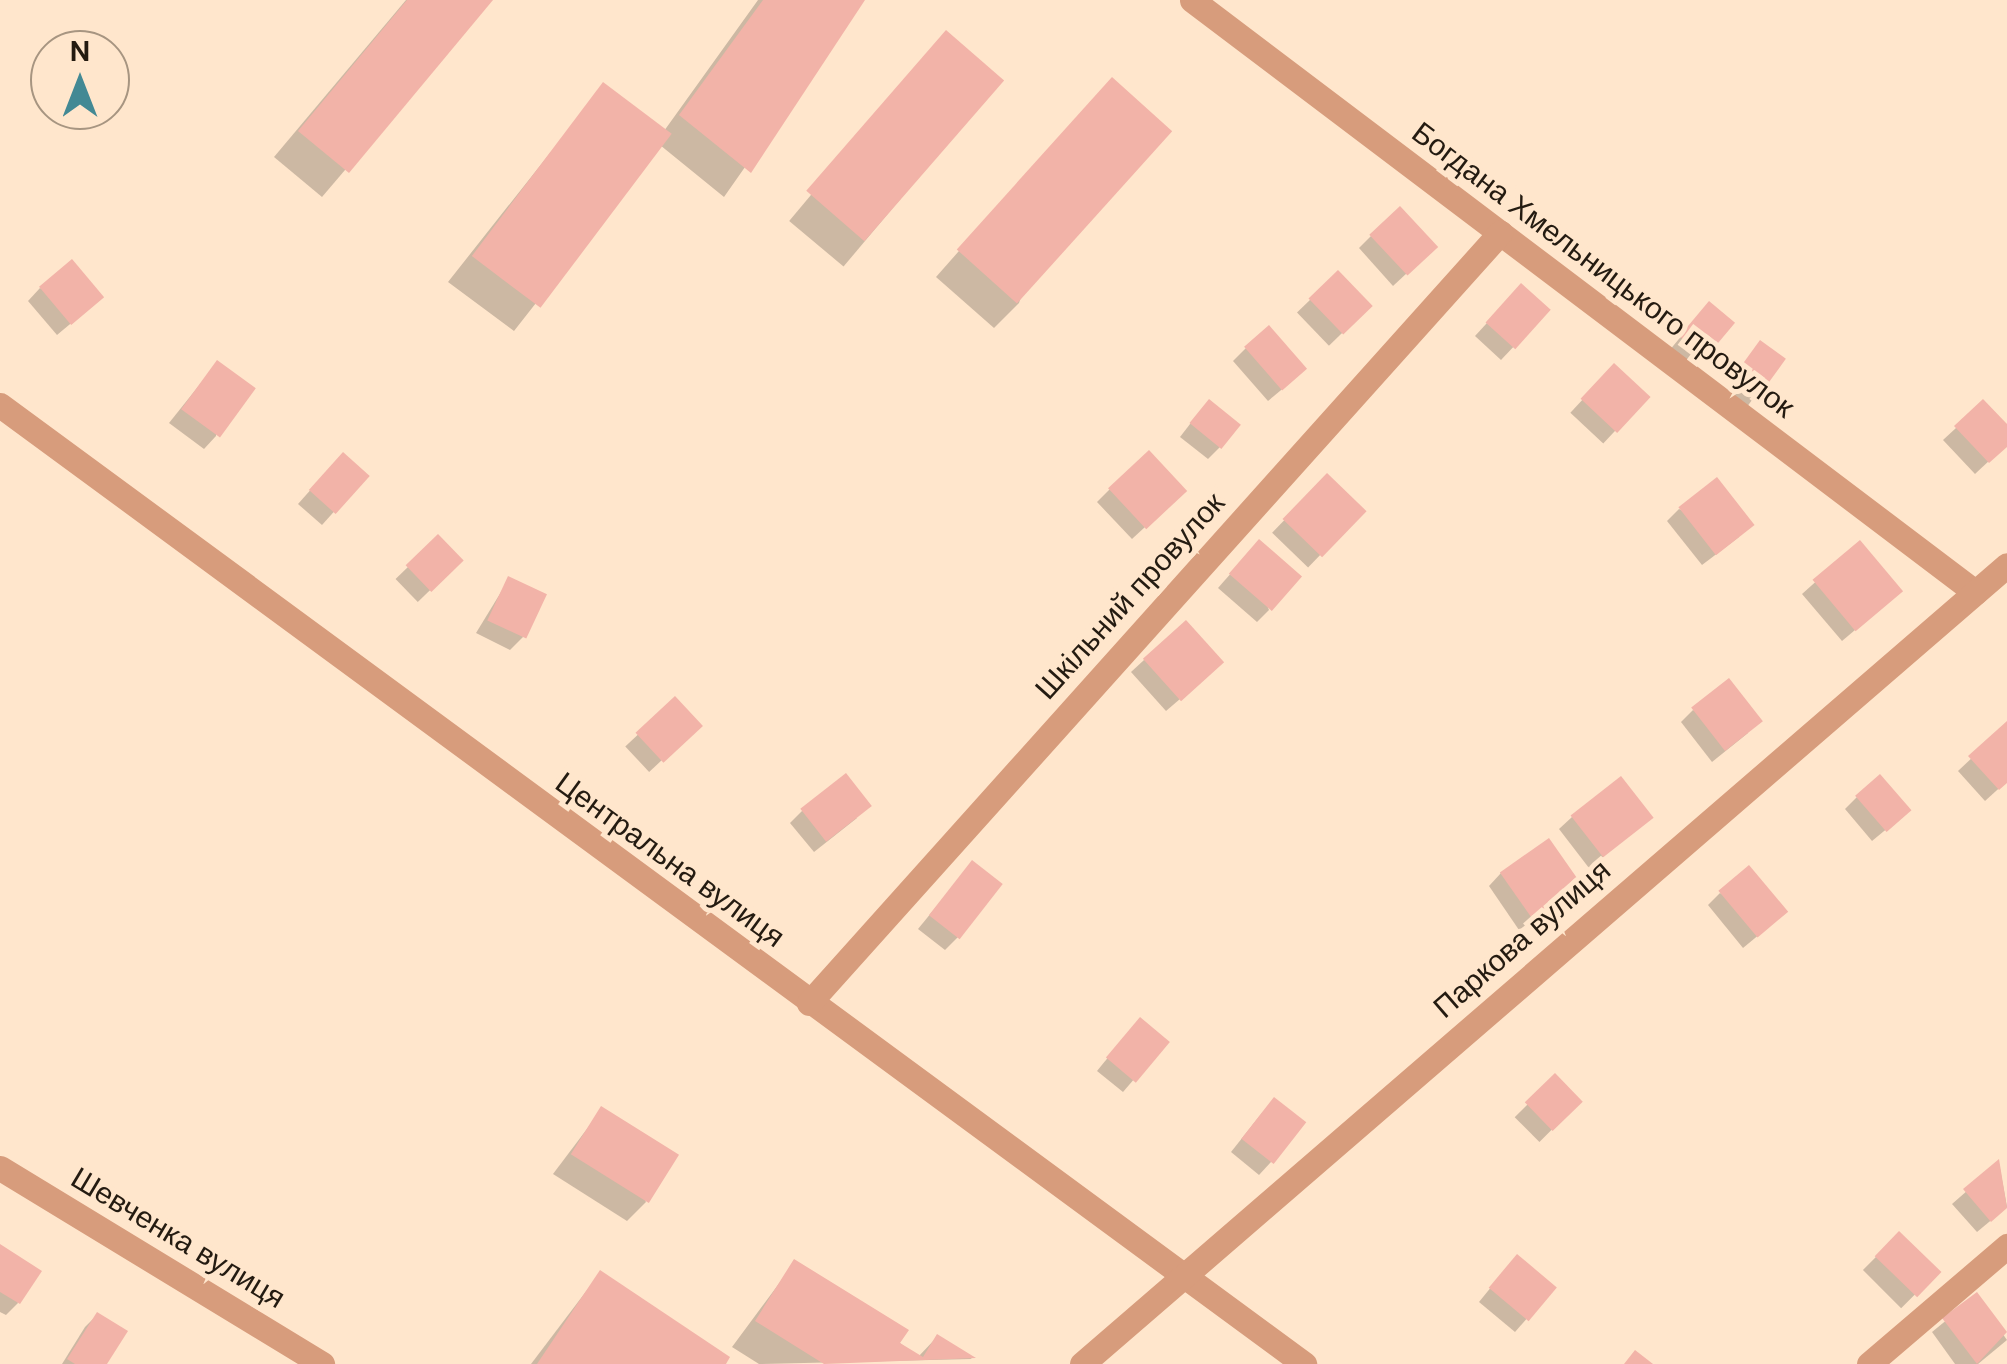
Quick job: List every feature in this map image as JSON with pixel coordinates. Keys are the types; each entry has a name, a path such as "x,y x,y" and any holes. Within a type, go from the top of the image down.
{"street":[{"name":"Богдана Хмельницького провулок","path":"1192,0 1975,592"},
{"name":"Шкільний провулок","path":"809,1002 1500,233"},
{"name":"Центральна вулиця","path":"0,405 1304,1364"},
{"name":"Паркова вулиця","path":"1082,1364 2007,565"},
{"name":"Шевченка вулиця","path":"0,1168 322,1364"},
{"path":"1869,1364 2007,1246"}],"building":[{"path":"407,0 493,0 349,173 298,131"},
{"path":"763,0 865,0 751,173 679,115"},
{"path":"946,30 1004,81 864,241 806,191"},
{"path":"1112,77 1172,131 1017,304 957,249"},
{"path":"603,82 672,134 540,308 472,256"},
{"path":"1400,206 1438,247 1407,276 1369,235"},
{"path":"72,259 104,297 71,325 39,287"},
{"path":"1338,270 1373,306 1343,334 1309,298"},
{"path":"1521,283 1551,310 1515,349 1486,322"},
{"path":"1709,301 1735,323 1705,358 1679,336"},
{"path":"1269,325 1307,369 1282,390 1244,347"},
{"path":"1760,340 1786,359 1756,399 1731,380"},
{"path":"217,360 256,388 220,438 181,409"},
{"path":"1614,363 1651,397 1617,433 1581,399"},
{"path":"1209,399 1241,425 1221,449 1189,423"},
{"path":"1983,399 2007,424 2007,447 1989,463 1954,426"},
{"path":"1149,450 1187,491 1146,529 1108,488"},
{"path":"343,452 370,476 336,514 309,490"},
{"path":"1327,473 1367,511 1322,557 1283,519"},
{"path":"1717,477 1755,525 1716,555 1678,507"},
{"path":"438,534 464,561 431,592 406,565"},
{"path":"1259,539 1302,576 1272,611 1229,574"},
{"path":"1860,540 1903,591 1856,631 1813,580"},
{"path":"508,576 547,594 526,639 487,620"},
{"path":"1186,620 1224,662 1181,701 1143,659"},
{"path":"1729,678 1763,721 1725,751 1691,708"},
{"path":"675,696 703,726 663,763 636,733"},
{"path":"2007,721 2007,783 1999,790 1968,756"},
{"path":"846,773 872,806 826,842 800,809"},
{"path":"1880,774 1911,810 1887,832 1855,796"},
{"path":"1621,776 1654,818 1603,857 1571,815"},
{"path":"1549,838 1582,885 1533,919 1500,872"},
{"path":"972,860 1003,884 960,939 929,915"},
{"path":"1749,865 1788,912 1758,937 1718,891"},
{"path":"1140,1017 1170,1042 1136,1083 1106,1058"},
{"path":"1555,1073 1583,1102 1553,1131 1525,1102"},
{"path":"1274,1097 1306,1122 1274,1164 1241,1139"},
{"path":"601,1106 679,1155 649,1203 571,1154"},
{"path":"1999,1159 2007,1208 1991,1222 1963,1189"},
{"path":"1899,1231 1941,1272 1917,1297 1875,1256"},
{"path":"0,1244 42,1271 20,1304 0,1292"},
{"path":"1517,1254 1557,1287 1529,1321 1489,1288"},
{"path":"794,1259 909,1330 900,1343 923,1357 937,1334 976,1358 824,1364 755,1321"},
{"path":"600,1270 730,1357 726,1364 537,1364"},
{"path":"1977,1292 2007,1332 1977,1364 1942,1318"},
{"path":"97,1312 128,1331 107,1364 75,1364 67,1359"},
{"path":"1635,1350 1653,1364 1624,1364"}]}
